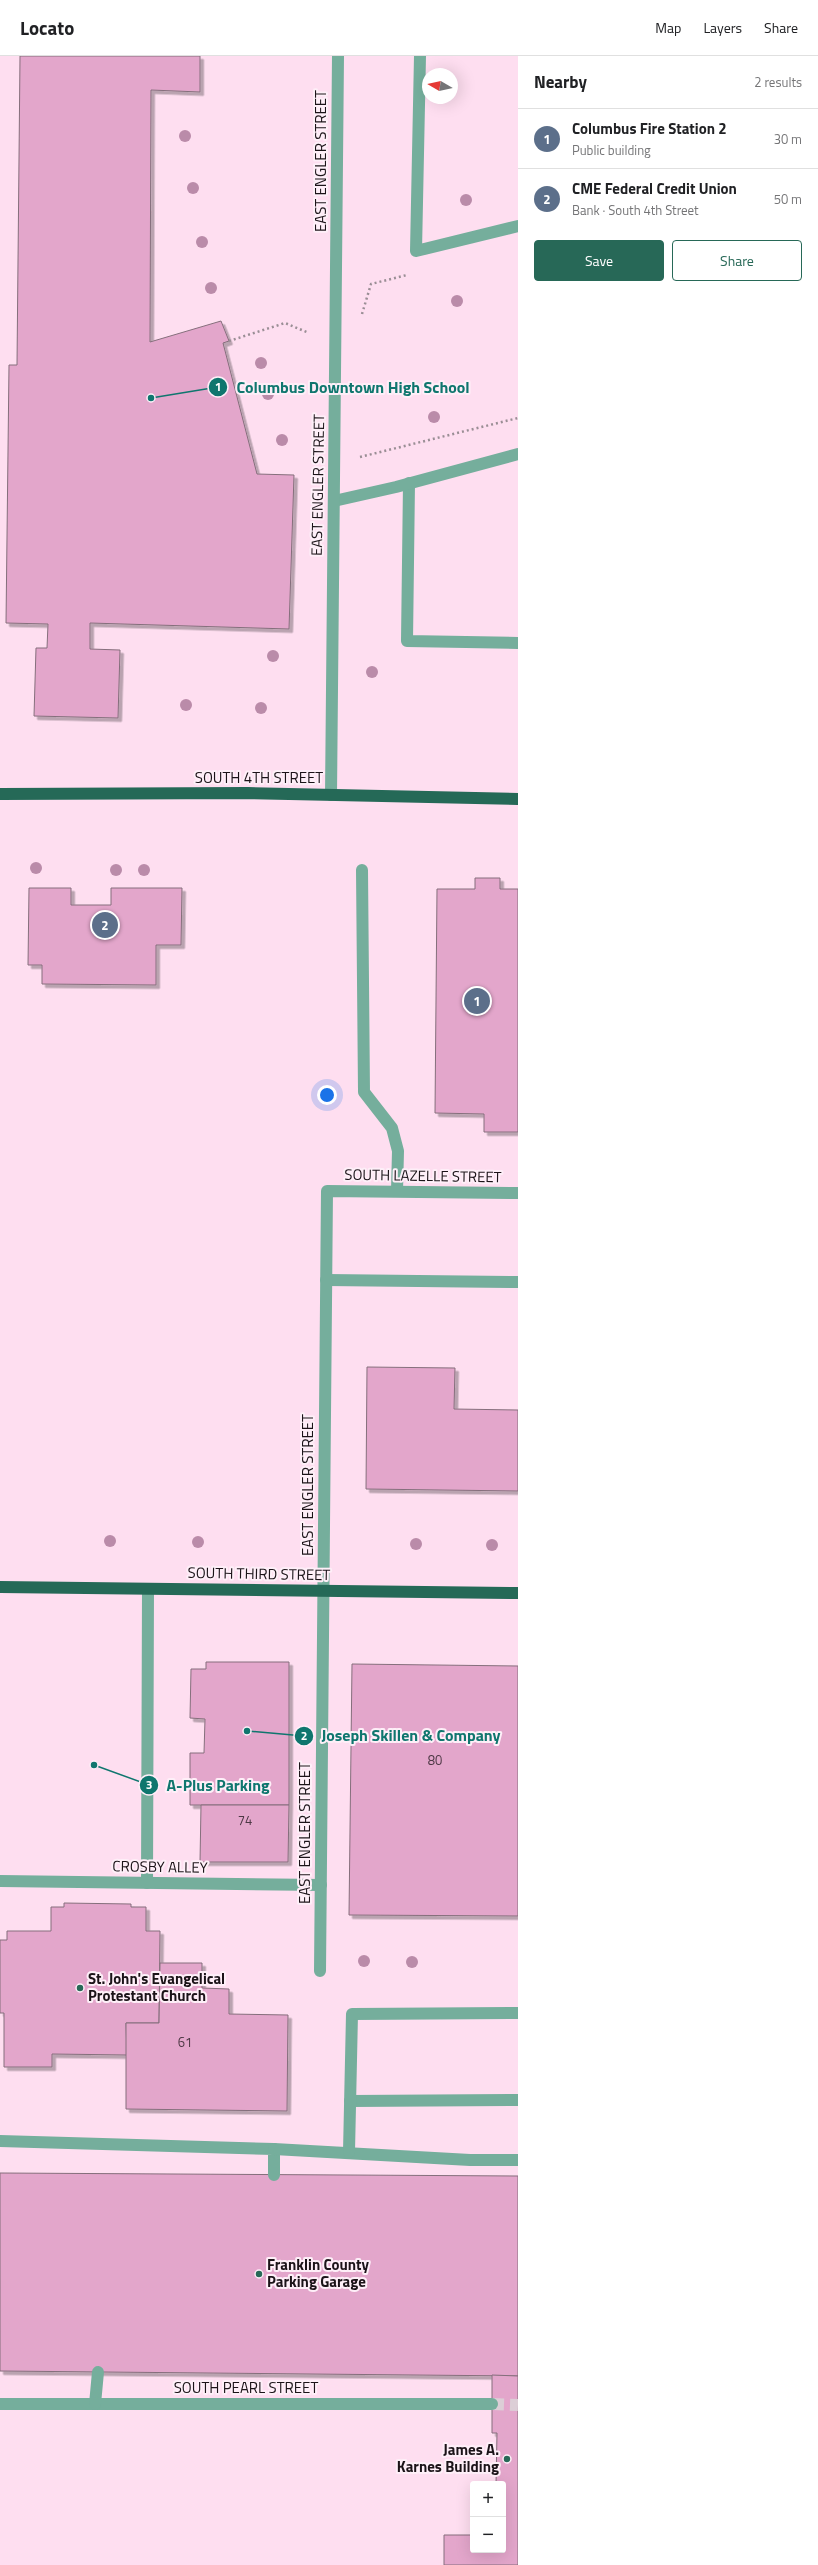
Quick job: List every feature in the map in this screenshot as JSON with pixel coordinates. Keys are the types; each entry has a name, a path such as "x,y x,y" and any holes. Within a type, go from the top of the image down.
{"main road":[{"name":"SOUTH 4TH STREET","path":"0,794 331,794 518,799"},
{"name":"SOUTH THIRD STREET","path":"0,1587 518,1593"}],"lane":[{"name":"EAST ENGLER STREET","path":"331,794 338,56"},
{"path":"420,56 416,251 518,226"},
{"path":"334,501 518,454"},
{"path":"409,483 406,641 518,643"},
{"path":"362,870 364,1092 392,1128 398,1151 397,1191"},
{"name":"EAST ENGLER STREET","path":"320,1971 327,1191"},
{"name":"SOUTH LAZELLE STREET","path":"327,1191 518,1193"},
{"path":"326,1280 518,1282"},
{"path":"147,1883 148,1589"},
{"name":"CROSBY ALLEY","path":"0,1881 321,1885"},
{"path":"349,2152 352,2014 518,2013"},
{"path":"350,2101 518,2100"},
{"path":"0,2141 274,2149 349,2152 470,2160 518,2160"},
{"path":"274,2149 274,2175"},
{"path":"95,2404 98,2372"},
{"name":"SOUTH PEARL STREET","path":"0,2404 492,2404"}],"path":[{"path":"229,341 285,323 309,333"},
{"path":"359,457 518,418"}],"shaded area":[{"path":"0,56 518,56 518,2565 0,2565"}],"building":[{"path":"20,56 200,56 200,92 151,90 150,342 221,321 229,341 223,343 257,474 294,475 289,629 90,623 90,649 120,650 118,718 34,716 36,648 47,648 48,624 6,623 9,365 17,365"},
{"path":"475,878 500,878 500,889 518,889 518,1132 484,1132 484,1114 435,1113 437,889 475,889"},
{"path":"29,888 71,888 71,905 111,905 111,888 182,888 181,945 156,945 156,985 42,984 42,965 28,965"},
{"path":"367,1367 455,1368 454,1409 518,1410 518,1491 366,1489"},
{"path":"206,1662 289,1662 289,1805 190,1805 190,1753 204,1753 205,1719 190,1718 191,1669 206,1669"},
{"path":"352,1664 518,1666 518,1916 349,1915"},
{"path":"201,1805 289,1805 288,1862 200,1862"},
{"name":"St. John's Evangelical Protestant Church","path":"64,1903 131,1904 131,1907 146,1907 146,1931 160,1931 159,2023 126,2023 127,2055 52,2054 52,2067 4,2067 4,2013 0,2013 0,1940 7,1940 7,1931 51,1931 51,1907 64,1907"},
{"path":"160,1963 202,1963 202,1988 229,1989 229,2014 288,2015 287,2111 126,2109 126,2023 159,2023"},
{"name":"Franklin County Parking Garage","path":"0,2173 518,2176 518,2376 0,2371"},
{"name":"James A. Karnes Building","path":"492,2375 518,2376 518,2565 444,2565 444,2535 470,2535 470,2553 506,2553 506,2481 496,2481 497,2433 492,2433"}],"tunnel":[{"path":"492,2404 518,2405"}],"place":[{"name":"Columbus Downtown High School","path":"151,398"},
{"name":"CME Federal Credit Union","path":"105,925"},
{"name":"Columbus Fire Station 2","path":"477,1001"},
{"name":"Joseph Skillen & Company","path":"247,1731"},
{"name":"A-Plus Parking","path":"94,1765"},
{"name":"St. John's Evangelical Protestant Church","path":"80,1988"},
{"name":"Franklin County Parking Garage","path":"259,2274"},
{"name":"James A. Karnes Building","path":"507,2459"}]}
